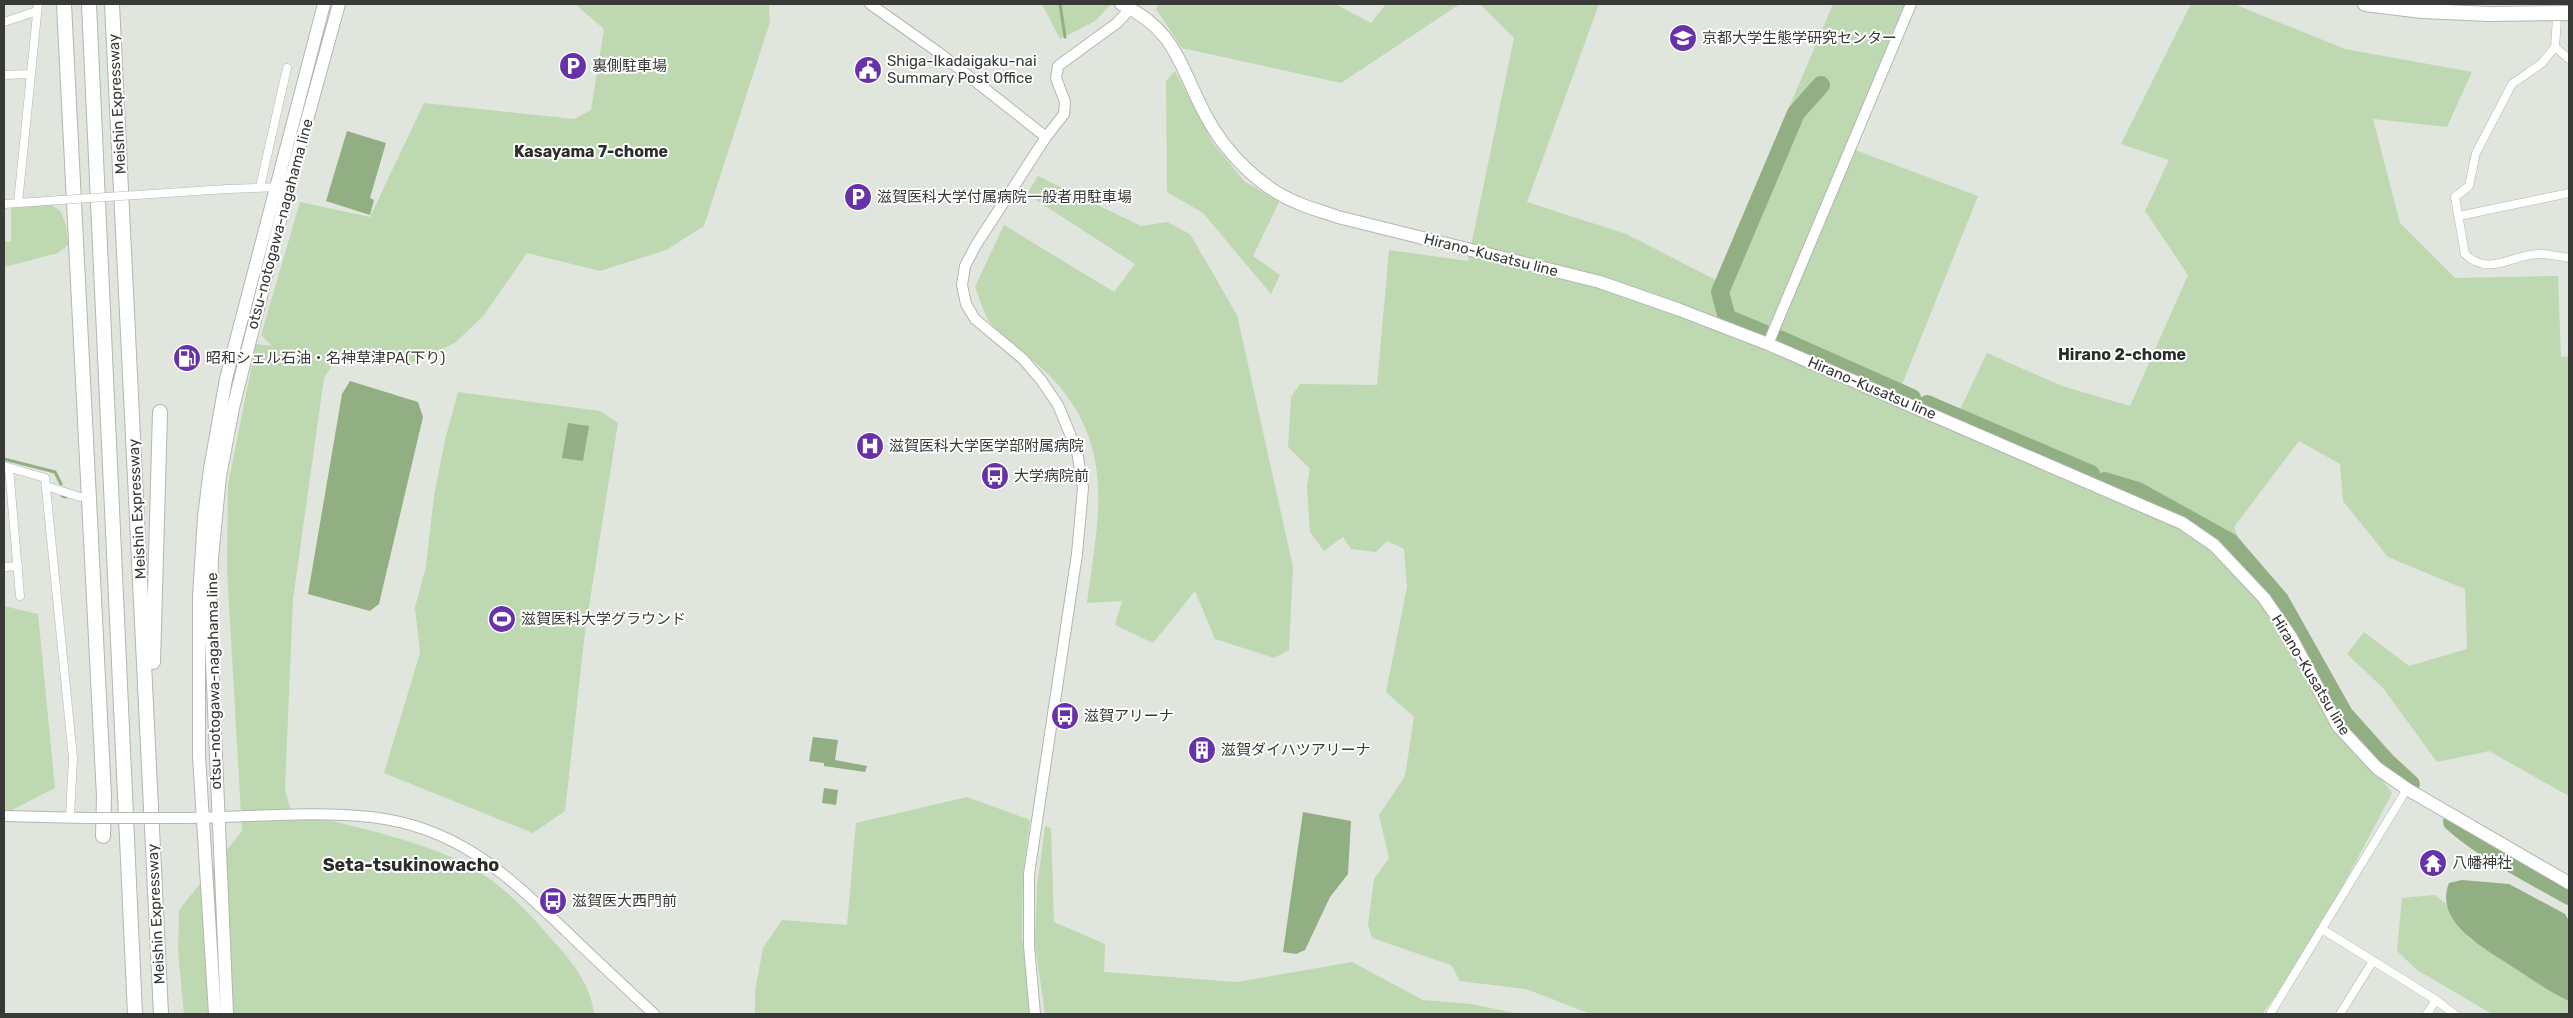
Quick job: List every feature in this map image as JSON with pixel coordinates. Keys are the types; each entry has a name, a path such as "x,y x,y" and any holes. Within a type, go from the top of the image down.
{"highway":[{"path":"64,4 104,797 103,836"},
{"name":"Meishin Expressway","path":"89,4 135,1014"},
{"name":"Meishin Expressway","path":"112,4 161,1014"},
{"path":"2366,4 2422,11 2490,14 2569,13"},
{"path":"149,752 160,412"}],"main road":[{"name":"otsu-notogawa-nagahama line","path":"215,1014 199,756 199,597 204,517 210,469 226,379 324,4"},
{"name":"otsu-notogawa-nagahama line","path":"227,1014 217,817 210,615 212,558 220,476 232,408 288,189 339,4"},
{"name":"Hirano-Kusatsu line","path":"1128,5 1149,19 1169,40 1206,117 1221,140 1264,185 1297,203 1338,217 1600,282 1768,344 2182,523 2214,545 2264,598 2291,637 2316,688 2346,737 2377,768 2408,789 2569,883"}],"street":[{"path":"870,4 938,52 1046,137"},
{"path":"1768,344 1911,4"},
{"path":"2558,4 2555,47 2542,63 2512,84 2476,153 2469,186 2455,197 2465,254 2471,260 2494,266 2537,254 2569,258"},
{"path":"1035,1014 1029,946 1029,874 1077,554 1083,488 1077,451 1058,405 1023,359 975,319 966,304 962,285 965,266 976,245 1046,137 1064,114 1065,102 1056,78 1058,66 1117,24 1128,5"},
{"path":"4,22 37,7"},
{"path":"18,203 37,7"},
{"path":"2555,47 2569,59"},
{"path":"260,187 287,68"},
{"path":"4,75 30,74"},
{"path":"4,204 275,186 288,189"},
{"path":"2459,216 2569,194"},
{"path":"20,596 6,467 45,478 73,758 70,816"},
{"path":"46,486 80,497"},
{"path":"4,567 18,566"},
{"path":"2270,1014 2408,789"},
{"path":"4,816 203,818 301,813 372,817 434,832 461,845 506,874 654,1014"},
{"path":"2322,928 2436,1000 2454,1014"},
{"path":"2340,1014 2373,961"},
{"path":"2427,1014 2436,1000"}],"shaded area":[{"path":"575,4 769,4 770,22 704,226 666,250 600,271 527,253 484,315 455,343 414,362 340,353 324,378 293,599 285,790 291,811 414,843 461,862 492,880 530,914 569,959 585,985 594,1014 184,1014 178,951 179,910 242,831 227,570 228,485 256,344 272,346 261,335 300,202 370,217 424,103 574,119 591,110 604,29"},
{"path":"1042,4 1111,4 1095,21 1060,39"},
{"path":"1159,4 1335,4 1371,23 1386,4 1460,4 1341,83 1182,48 1156,9"},
{"path":"1480,4 1599,4 1527,202 1626,234 1716,280 1833,4 1911,4 1850,148 1978,196 1897,397 1954,422 1987,353 2062,386 2130,406 2188,275 2145,211 2169,160 2121,144 2191,4 2234,4 2345,49 2472,72 2447,127 2373,119 2400,223 2455,278 2558,276 2561,357 2569,356 2569,796 2489,751 2437,762 2383,688 2347,654 2364,632 2409,666 2467,649 2465,589 2388,557 2343,501 2340,464 2299,441 2234,527 2264,598 2311,680 2392,793 2306,956 2262,1014 1591,1014 1526,989 1460,981 1451,965 1372,938 1368,925 1374,879 1389,858 1379,815 1405,776 1414,717 1386,692 1407,587 1404,549 1387,541 1376,552 1351,549 1343,537 1324,551 1310,532 1307,486 1310,469 1288,447 1291,397 1300,384 1377,385 1389,250 1468,261 1514,38"},
{"path":"1175,71 1213,143 1244,181 1279,202 1253,256 1280,275 1271,294 1203,213 1167,192 1166,81"},
{"path":"347,131 386,143 370,198 374,200 370,215 326,201"},
{"path":"1038,176 1141,226 1167,222 1190,234 1237,315 1293,567 1289,650 1274,658 1215,639 1195,591 1153,643 1115,625 1122,601 1087,603 1098,513 1098,485 1095,458 1086,431 1073,404 1052,378 992,325 984,312 975,287 1004,225 1114,292 1135,264 1027,194"},
{"path":"52,205 61,212 66,225 68,245 58,253 4,267 4,242 11,242 11,207"},
{"path":"350,381 418,402 423,417 379,604 370,611 308,594 342,394"},
{"name":"滋賀医科大学グラウンド","path":"458,392 600,411 618,423 585,632 565,811 533,833 384,773 420,653 415,607 426,567 434,496 445,440"},
{"path":"568,423 589,426 583,461 562,458"},
{"path":"4,606 38,614 55,788 4,814"},
{"path":"813,737 838,740 835,760 867,766 865,772 824,766 824,763 809,761"},
{"path":"824,788 838,790 836,805 822,803"},
{"path":"967,797 1030,820 1023,874 1022,937 1031,1014 755,1014 755,991 763,948 782,920 847,925 856,823"},
{"path":"1303,812 1351,821 1348,874 1330,897 1305,950 1296,954 1283,952"},
{"path":"1045,826 1051,828 1054,922 1105,944 1104,972 1237,982 1352,962 1423,1000 1471,1004 1520,1014 1045,1014 1035,944 1037,887"},
{"path":"2462,880 2509,884 2565,914 2569,921 2569,1001 2489,952 2465,933 2455,922 2448,910 2446,897 2449,883"},
{"path":"2435,895 2446,904 2454,920 2470,939 2569,1001 2569,1014 2492,1014 2417,970 2397,951 2402,898"}],"waterway":[{"path":"1060,4 1065,37"},
{"path":"1763,333 1727,318 1720,292 1796,113 1821,85"},
{"path":"1779,339 1912,398"},
{"path":"1927,404 2091,474"},
{"path":"4,459 55,472 61,484"},
{"path":"2105,481 2138,491 2230,542 2280,600 2344,714 2386,761 2411,784"},
{"path":"62,496 66,497"},
{"path":"2452,822 2494,853 2569,896"}],"place":[{"name":"京都大学生態学研究センター","path":"1683,38"},
{"name":"裏側駐車場","path":"573,66"},
{"name":"Shiga-Ikadaigaku-nai Summary Post Office","path":"868,70"},
{"name":"滋賀医科大学付属病院一般者用駐車場","path":"858,197"},
{"name":"昭和シェル石油・名神草津PA(下り)","path":"187,358"},
{"name":"滋賀医科大学医学部附属病院","path":"870,446"},
{"name":"大学病院前","path":"995,476"},
{"name":"滋賀医科大学グラウンド","path":"502,619"},
{"name":"滋賀アリーナ","path":"1065,716"},
{"name":"滋賀ダイハツアリーナ","path":"1202,750"},
{"name":"八幡神社","path":"2433,863"},
{"name":"滋賀医大西門前","path":"553,901"}],"district":[{"name":"Kasayama 7-chome","path":"591,151"},
{"name":"Hirano 2-chome","path":"2122,354"},
{"name":"Seta-tsukinowacho","path":"411,865"}]}
